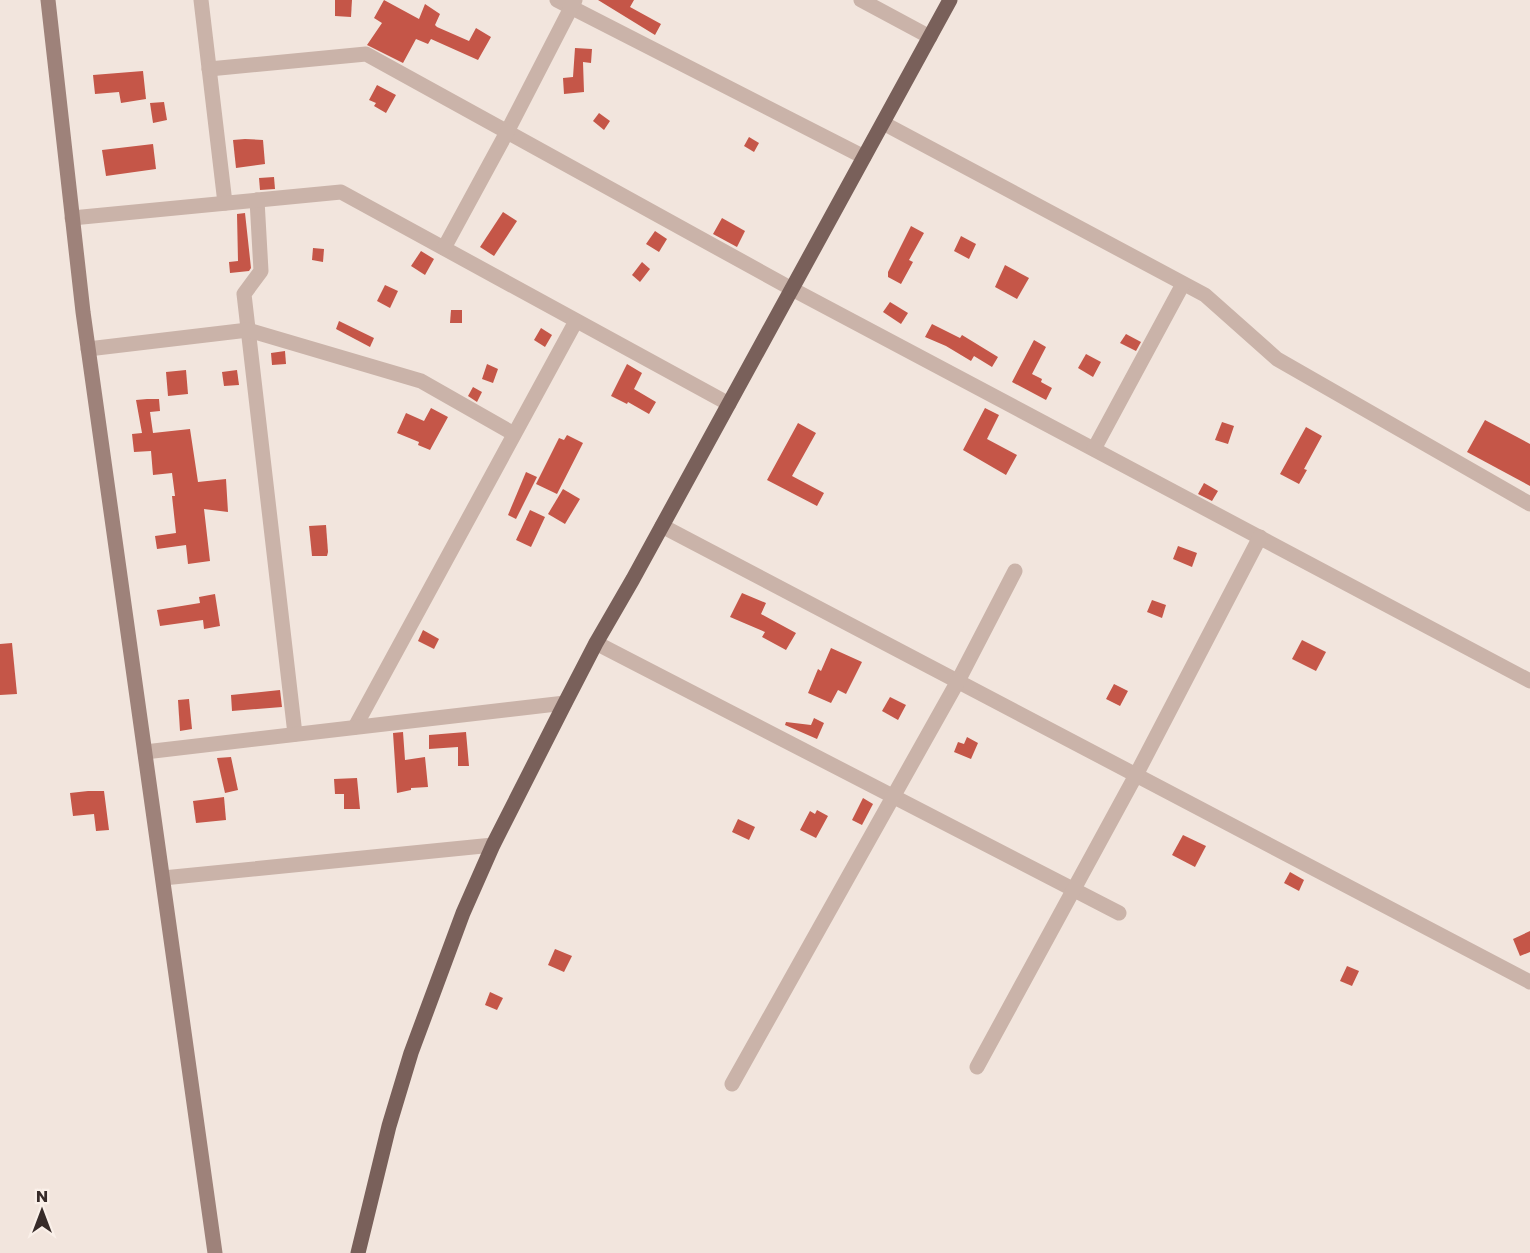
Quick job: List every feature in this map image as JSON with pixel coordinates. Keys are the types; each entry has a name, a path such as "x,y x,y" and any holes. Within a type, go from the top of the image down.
{"main road":[{"path":"48,0 88,349 215,1253"},
{"path":"358,1253 389,1126 411,1053 463,913 493,845 596,643 950,0"}],"street":[{"path":"201,0 225,203"},
{"path":"861,0 930,37"},
{"path":"444,248 507,132 568,2 864,157"},
{"path":"209,69 366,54 792,289 1530,681"},
{"path":"883,123 1205,295 1276,358 1530,504"},
{"path":"72,218 341,192 729,404"},
{"path":"257,200 261,271 244,294 295,735"},
{"path":"1094,449 1183,284"},
{"path":"355,728 576,321"},
{"path":"88,349 248,330 421,381 514,434"},
{"path":"662,526 1530,982"},
{"path":"977,1067 1136,775 1260,537"},
{"path":"732,1084 957,681 1015,572"},
{"path":"596,643 1119,914"},
{"path":"145,752 565,703"},
{"path":"163,878 493,845"}],"building":[{"path":"335,0 352,0 351,17 335,16"},
{"path":"384,0 419,19 425,4 440,14 435,25 437,27 469,41 476,28 491,37 478,60 431,39 428,44 416,39 403,63 367,45 382,23 374,18"},
{"path":"598,0 634,0 630,7 661,24 655,35"},
{"path":"575,48 592,49 591,63 583,62 584,92 564,94 563,78 573,77"},
{"path":"143,71 146,99 121,103 119,92 95,94 93,75"},
{"path":"377,85 396,95 386,113 374,106 376,103 369,100"},
{"path":"164,102 167,120 153,123 150,103"},
{"path":"599,113 610,121 604,130 593,121"},
{"path":"749,137 759,143 754,152 744,146"},
{"path":"233,140 263,140 265,164 236,168"},
{"path":"153,144 156,169 106,176 102,150"},
{"path":"274,177 275,189 260,190 259,178"},
{"path":"503,212 517,221 494,256 480,247"},
{"path":"245,213 251,268 249,271 230,273 229,262 238,261 237,214"},
{"path":"722,218 745,231 737,247 713,234"},
{"path":"911,226 924,233 909,260 913,262 901,284 888,277 888,272"},
{"path":"655,231 667,239 659,252 646,244"},
{"path":"961,236 976,244 969,259 954,251"},
{"path":"313,248 324,249 323,262 312,260"},
{"path":"421,251 434,259 425,275 411,266"},
{"path":"642,262 650,269 640,282 632,275"},
{"path":"1005,265 1029,278 1017,299 995,287"},
{"path":"385,285 398,291 390,308 377,301"},
{"path":"890,302 908,313 901,324 883,312"},
{"path":"451,310 462,310 462,323 450,323"},
{"path":"339,321 374,338 370,347 336,329"},
{"path":"932,324 960,338 962,335 998,357 992,367 974,356 971,361 925,337"},
{"path":"541,328 552,335 545,347 534,340"},
{"path":"1126,334 1141,342 1136,351 1120,343"},
{"path":"1034,340 1046,347 1032,374 1052,388 1046,400 1012,382"},
{"path":"285,351 286,364 272,365 271,353"},
{"path":"1086,354 1101,362 1093,377 1078,368"},
{"path":"487,364 498,369 493,383 482,379"},
{"path":"627,364 642,373 634,389 656,402 649,414 628,402 627,404 611,396"},
{"path":"186,370 188,394 168,396 166,372"},
{"path":"237,370 239,385 224,386 222,372"},
{"path":"473,387 482,392 477,402 468,396"},
{"path":"159,399 160,411 150,412 153,433 190,429 198,482 226,479 228,512 204,509 210,561 188,564 186,545 157,549 155,536 176,533 172,496 175,496 172,473 153,475 151,451 134,452 132,434 142,433 136,400"},
{"path":"431,408 448,417 430,450 418,445 419,442 397,433 406,413 424,421"},
{"path":"985,408 999,415 987,439 1017,455 1006,475 963,450"},
{"path":"1485,420 1530,444 1530,486 1467,452"},
{"path":"1222,422 1234,426 1228,444 1215,440"},
{"path":"798,423 816,433 792,476 824,493 817,506 767,480"},
{"path":"1306,427 1322,436 1304,469 1307,470 1299,484 1280,474"},
{"path":"567,435 583,443 557,494 536,484 559,438 564,440"},
{"path":"526,472 537,477 516,519 508,515"},
{"path":"1204,483 1218,491 1212,501 1198,494"},
{"path":"563,489 580,499 565,524 548,514"},
{"path":"530,510 545,517 531,547 516,540"},
{"path":"326,525 327,556 312,556 309,526"},
{"path":"1178,546 1197,553 1192,567 1173,559"},
{"path":"742,593 766,603 761,614 796,633 786,650 762,637 765,632 730,617"},
{"path":"215,594 220,626 204,629 203,620 160,626 157,610 200,603 199,597"},
{"path":"1152,600 1166,605 1162,618 1147,612"},
{"path":"423,630 439,639 434,649 418,641"},
{"path":"1302,640 1326,652 1316,671 1292,659"},
{"path":"12,643 17,694 0,695 0,644"},
{"path":"831,648 862,662 846,694 838,690 831,703 808,693 818,669 821,671"},
{"path":"1114,684 1128,691 1120,706 1106,699"},
{"path":"280,690 282,707 232,711 231,695"},
{"path":"890,697 906,705 898,720 882,711"},
{"path":"189,699 192,729 180,731 178,700"},
{"path":"814,718 824,723 817,739 785,725 786,722 811,725"},
{"path":"403,732 405,760 425,757 428,787 411,788 411,790 397,793 393,733"},
{"path":"466,732 469,766 458,766 458,747 429,749 429,735"},
{"path":"967,737 978,743 971,759 954,752 958,742 964,744"},
{"path":"231,757 238,790 225,793 217,758"},
{"path":"357,778 360,809 344,809 344,794 335,794 334,779"},
{"path":"104,791 109,830 96,831 94,814 73,816 70,793"},
{"path":"224,797 226,820 196,823 193,801"},
{"path":"863,798 873,804 862,825 852,820"},
{"path":"817,810 828,816 816,838 800,830 810,811 815,814"},
{"path":"738,819 755,827 749,840 732,832"},
{"path":"1183,835 1206,846 1195,867 1172,855"},
{"path":"1290,872 1304,880 1299,891 1284,883"},
{"path":"1530,931 1530,952 1520,956 1513,939"},
{"path":"555,949 572,956 564,972 548,965"},
{"path":"1347,966 1359,971 1352,986 1340,981"},
{"path":"490,992 503,998 497,1010 485,1005"}]}
